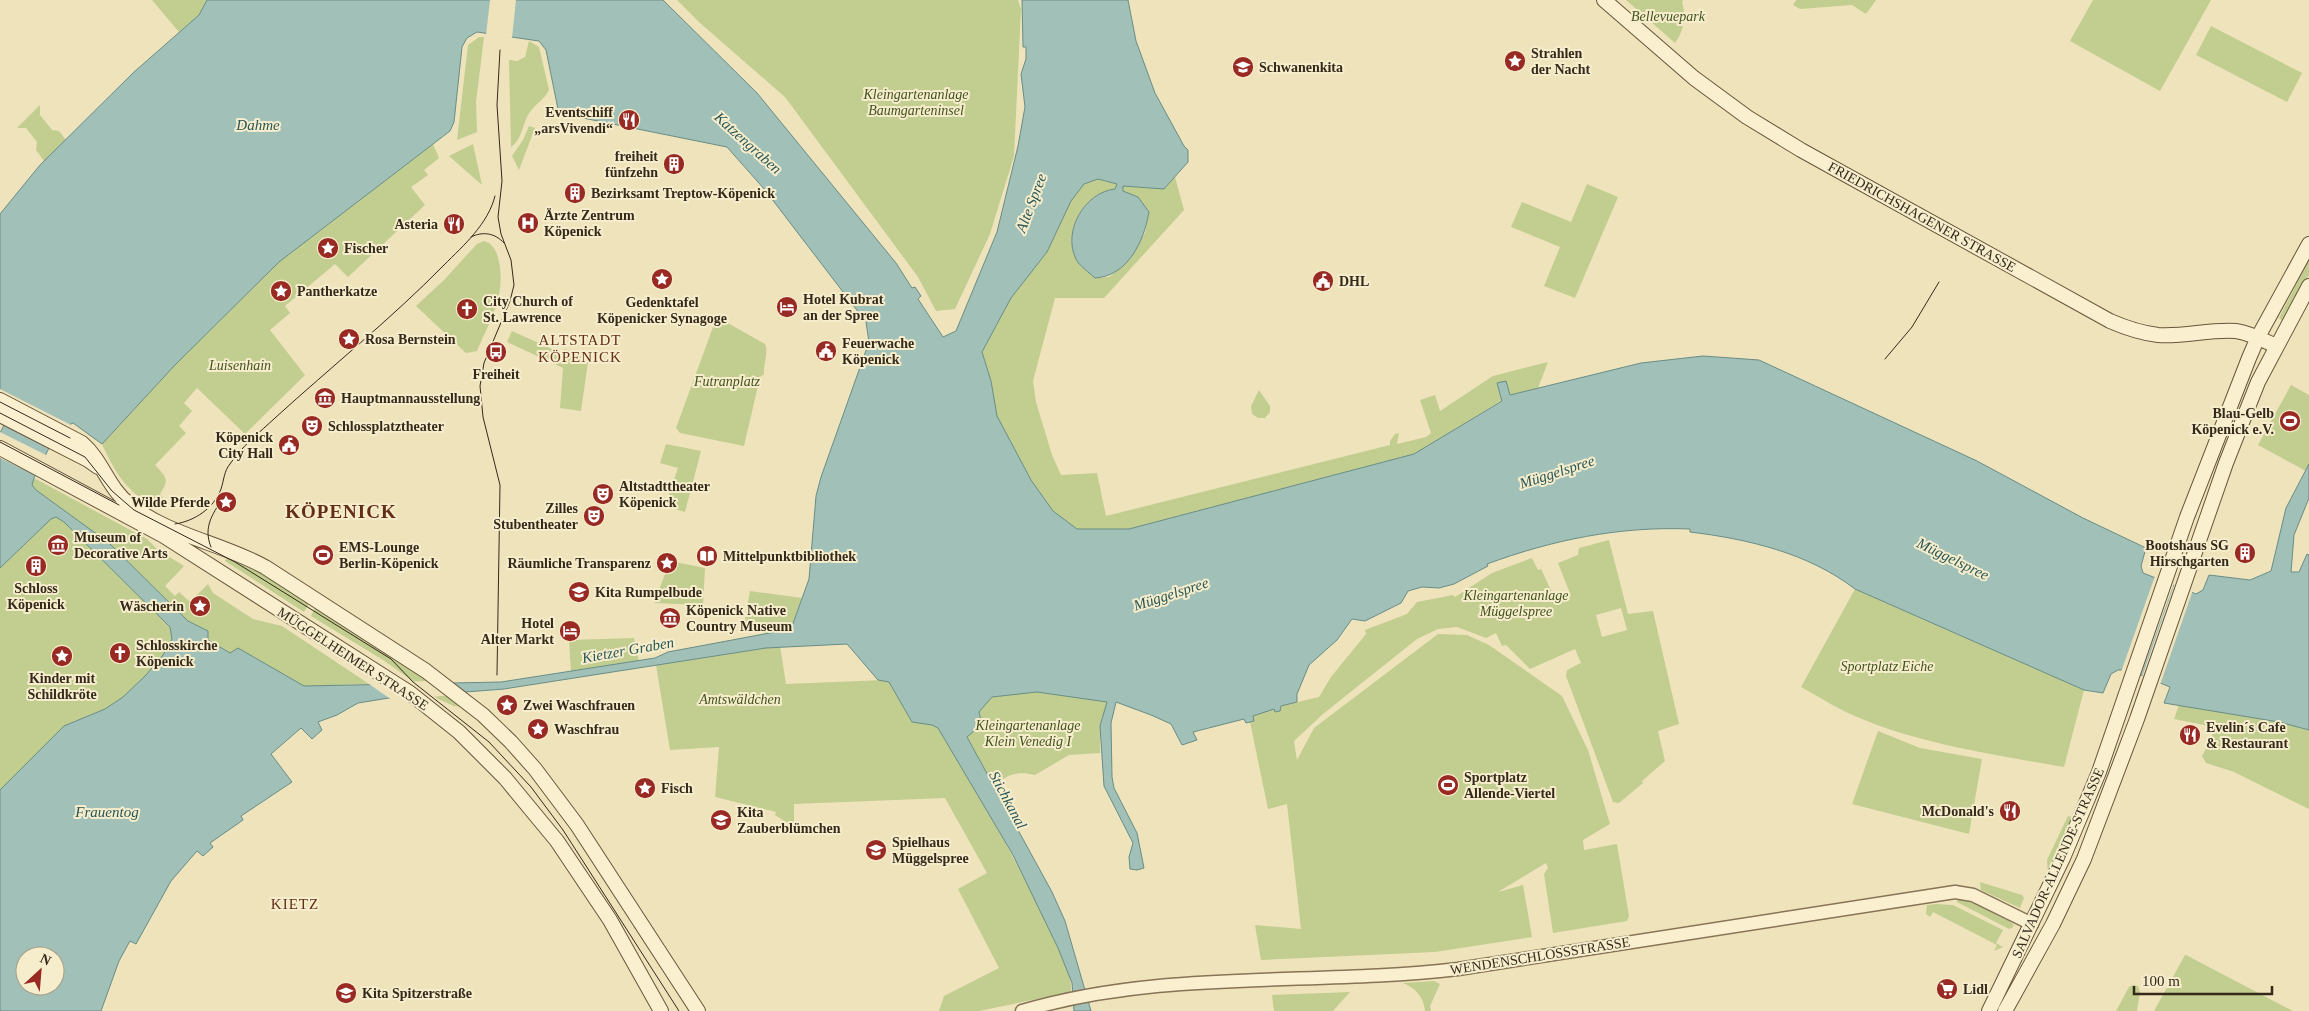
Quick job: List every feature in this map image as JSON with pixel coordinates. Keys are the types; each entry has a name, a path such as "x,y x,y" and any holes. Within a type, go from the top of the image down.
{"main road":[{"name":"FRIEDRICHSHAGENER STRASSE","path":"1604,0 1694,78 1748,117 1801,150 2110,321 2139,332 2160,335 2229,331 2258,337 2276,346"},
{"path":"2258,337 2309,244"},
{"path":"2276,346 2309,286"},
{"name":"SALVADOR-ALLENDE-STRASSE","path":"1989,1011 2032,924 2074,832 2119,713 2207,463 2258,337"},
{"name":"SALVADOR-ALLENDE-STRASSE","path":"2005,1011 2084,859 2137,720 2226,462 2258,382 2276,346"},
{"path":"0,400 68,442"},
{"path":"0,415 68,442"},
{"name":"MÜGGELHEIMER STRASSE","path":"68,442 91,452 123,498 133,507 186,534 241,555 265,567 440,681 505,736 552,790 698,1011"},
{"name":"MÜGGELHEIMER STRASSE","path":"0,448 164,536 394,683 421,701 459,732 489,761 541,820 572,861 605,912 662,1011"},
{"name":"WENDENSCHLOSSSTRASSE","path":"2032,924 2048,931"}],"street":[{"name":"WENDENSCHLOSSSTRASSE","path":"1022,1011 1105,993 1174,983 1439,971 1955,892 1972,895 2032,924"}],"green space":[{"path":"152,0 207,0 199,15 179,32"},
{"name":"Kleingartenanlage Baumgarteninsel","path":"677,0 1018,0 1021,9 1014,156 990,234 955,309 936,311 918,277 785,97 700,23"},
{"name":"Bellevuepark","path":"1626,0 1683,0 1683,24 1675,43"},
{"path":"1796,0 1876,0 1866,14 1852,5 1800,9 1793,5"},
{"path":"2093,0 2211,0 2160,91 2070,41"},
{"path":"2211,26 2302,73 2287,102 2196,55"},
{"path":"479,37 484,37 476,102 477,132 457,140 468,45"},
{"path":"529,41 539,47 549,90 530,112 518,140 511,147 509,60 517,61 525,57"},
{"path":"40,105 40,115 52,130 59,131 66,140 44,161 36,150 37,142 26,128 17,128"},
{"path":"529,126 535,128 519,170 512,156 523,140"},
{"name":"Luisenhain","path":"433,144 439,158 424,170 428,175 411,187 425,205 348,277 335,264 285,306 290,313 270,330 305,375 245,434 197,388 184,403 192,411 179,426 186,433 155,465 162,472 166,481 160,494 163,497 153,506 136,494 122,480 102,444 175,365 279,262"},
{"path":"473,144 482,185 449,156"},
{"path":"1175,177 1184,210 1104,298 1055,298 1033,381 1036,402 1052,455 1061,475 1097,473 1106,516 1390,445 1390,441 1395,434 1399,433 1397,444 1426,437 1431,433 1420,400 1435,395 1440,411 1493,376 1548,362 1538,388 1510,395 1497,383 1502,400 1415,454 1129,529 1077,529 1053,511 1031,480 996,416 991,381 982,352 1011,298 1047,252 1071,201 1084,184 1098,179 1117,184 1115,189 1094,197 1085,205 1074,225 1072,237 1072,248 1080,264 1095,278 1109,277 1123,266 1145,233 1149,212 1138,197 1123,191 1123,186 1164,189"},
{"path":"1587,184 1618,197 1575,298 1544,286 1560,247 1511,227 1522,202 1571,222"},
{"path":"484,241 493,246 499,262 501,274 499,297 477,351 466,353 416,306 444,280 477,244"},
{"path":"2309,259 2309,275 2283,321 2279,318"},
{"name":"Futranplatz","path":"719,318 765,344 766,347 764,374 760,377 744,446 680,433 676,428 716,319"},
{"path":"512,331 563,354 564,349 589,355 581,411 560,408 563,368 507,342"},
{"name":"Blau-Gelb Köpenick e.V.","path":"2291,385 2309,395 2309,464 2306,471 2258,445"},
{"path":"1259,390 1270,406 1270,412 1265,418 1258,418 1252,414 1251,406"},
{"path":"666,444 701,451 685,512 665,506 678,468 660,463"},
{"path":"34,478 147,539 158,550 184,566 165,586 175,596 179,592 190,602 208,584 213,593 253,619 282,626 369,684 304,686 230,653 207,640 207,631 188,621 109,543 36,490 32,485"},
{"path":"56,517 64,522 170,627 172,639 163,655 123,697 105,709 64,726 0,790 0,568 51,518"},
{"name":"Kleingartenanlage Müggelspree","path":"1609,540 1628,614 1653,611 1679,724 1658,731 1665,761 1619,803 1613,802 1566,676 1567,670 1581,663 1575,649 1530,669 1506,645 1502,646 1496,633 1486,638 1457,627 1438,629 1417,639 1323,714 1294,741 1297,760 1314,728 1438,634 1467,635 1489,645 1562,696 1588,750 1610,824 1583,840 1584,850 1617,844 1629,916 1627,921 1553,933 1544,874 1548,868 1546,863 1498,892 1523,885 1532,937 1435,952 1261,960 1255,925 1301,929 1287,804 1268,809 1250,722 1254,720 1253,716 1281,706 1319,697 1331,677 1366,634 1365,630 1407,614 1417,602 1453,595 1455,597 1492,573 1532,558 1538,570 1541,569 1556,601 1571,596 1558,563 1578,555 1579,548","holes":["1621,608 1627,630 1602,637 1596,615"]},
{"path":"228,556 249,564 310,602 304,612 225,561"},
{"path":"670,561 705,568 703,605 654,603"},
{"name":"Sportplatz Eiche","path":"1855,589 2084,690 2064,767 1962,748 1910,736 1854,716 1801,687"},
{"path":"750,591 802,598 791,629 763,634 764,628 744,625"},
{"path":"316,606 411,667 462,707 454,706 438,699 383,660 311,616"},
{"path":"634,638 639,661 571,672 569,640"},
{"name":"Amtswäldchen","path":"780,646 786,684 884,680 889,682 912,722 932,725 938,728 980,797 1032,894 1066,964 1071,992 979,1011 939,1011 944,996 999,968 958,889 987,873 945,798 794,804 794,824 789,824 775,815 776,812 715,797 719,747 670,750 656,665"},
{"name":"Kleingartenanlage Klein Venedig I","path":"1037,692 1108,702 1100,726 1100,753 1069,755 1035,775 1013,774 994,786 967,737 980,719 979,712 992,697"},
{"path":"2179,705 2279,722 2309,730 2309,809 2234,772 2206,763 2202,756 2211,739 2214,727 2174,719"},
{"path":"1878,731 1920,748 1982,759 1969,834 1852,804"},
{"path":"2068,816 2072,817 2048,874 2047,860"},
{"path":"1980,882 2022,895 2024,898 2020,908 1981,890"},
{"path":"1958,899 1976,904 2014,925 2009,929 1957,902"},
{"path":"1927,905 1953,905 2003,930 1996,943 2003,947 1994,951 1997,945 1933,912 1930,917 1926,914"},
{"path":"2186,955 2293,1011 2154,1011"},
{"path":"1434,981 1440,984 1430,1006 1431,1011 1425,1011 1423,1001 1418,994 1403,983"},
{"path":"2133,985 2138,986 2140,992 2137,1011 2116,1011 2129,987"},
{"path":"1350,992 1333,1011 1274,1011 1272,995"}],"water":[{"path":"207,0 663,0 757,93 896,263 912,288 915,287 921,296 918,299 943,337 956,331 997,232 1018,146 1025,107 1021,74 1026,59 1026,47 1023,47 1022,0 1128,0 1136,41 1155,93 1188,150 1188,162 1164,189 1123,186 1123,191 1138,197 1149,212 1143,234 1132,255 1117,271 1107,276 1095,278 1077,262 1072,248 1072,237 1074,225 1086,205 1094,197 1115,189 1117,184 1098,179 1084,184 1071,201 1047,252 1011,298 982,352 991,381 997,416 1031,480 1053,511 1077,529 1129,529 1414,454 1502,401 1497,383 1506,381 1510,395 1641,363 1703,356 1759,360 1977,461 2083,518 2146,548 2141,566 2143,573 2196,594 2203,590 2209,575 2250,580 2271,571 2286,508 2309,464 2309,498 2294,535 2291,572 2299,572 2307,554 2309,555 2309,730 2279,722 2164,703 2170,687 2138,674 2126,663 2124,670 2118,670 2111,674 2103,693 2084,690 1855,589 1818,566 1777,550 1734,539 1690,532 1690,529 1612,532 1587,536 1512,555 1487,564 1488,566 1454,584 1439,588 1422,587 1408,591 1401,603 1365,621 1352,619 1337,640 1309,665 1297,694 1297,702 1281,706 1280,711 1275,712 1274,709 1253,716 1254,721 1246,723 1244,719 1193,732 1197,740 1182,745 1171,724 1116,702 1111,723 1112,777 1114,788 1137,833 1144,868 1137,870 1130,869 1129,857 1133,843 1104,786 1100,726 1107,702 1037,692 992,697 979,712 983,729 974,731 967,737 1052,892 1065,921 1091,1011 1074,1011 1072,983 1058,948 1013,855 938,728 932,725 912,722 889,682 878,680 847,644 766,648 504,689 389,698 358,703 337,715 318,722 322,730 312,739 301,728 271,754 292,782 241,816 243,820 210,843 213,847 203,856 197,851 171,881 136,944 130,941 119,961 101,1011 0,1011 0,790 64,726 105,709 123,697 163,655 172,639 170,627 64,522 56,517 51,519 0,568 0,433 16,401 0,403 0,214 40,165 134,72 199,15","holes":["477,32 539,41 546,50 558,109 563,114 727,147 765,190 866,322 869,342 821,477 816,496 809,579 791,629 668,652 655,658 501,682 304,686 238,648 230,653 208,640 208,631 188,621 109,543 36,490 32,485 34,478 58,430 73,423 102,444 175,365 279,262 450,131 454,122 462,47 467,38"]}],"pier":[{"path":"490,0 516,0 512,38 486,35"},
{"path":"0,389 75,427 60,432 0,406"},
{"path":"0,432 48,456 37,476 0,458"},
{"path":"2155,576 2174,583 2140,677 2137,676 2137,670 2128,667 2125,672 2121,672"},
{"path":"2175,583 2193,590 2160,685 2142,677"},
{"path":"451,681 467,694 392,700 369,684"}],"tram line":[{"path":"497,675 500,485 483,417 480,386 484,363 510,301 514,285 511,260 501,234 498,217 502,181 497,105 500,50"},
{"path":"175,524 190,520 209,508 218,496 228,467 240,452 275,418 403,305 459,250 481,225 492,206 495,196"},
{"path":"471,237 489,234 497,237 504,243"},
{"path":"1885,359 1912,327 1939,282"},
{"path":"0,402 70,438"},
{"path":"0,413 85,457 112,491 134,510 235,562 391,659 413,682 489,742 531,787 563,830 679,1011"},
{"path":"0,442 119,505"},
{"path":"211,547 208,535 209,524 213,513 220,503"}],"place":[{"name":"Strahlen der Nacht","path":"1515,61"},
{"name":"Schwanenkita","path":"1243,67"},
{"name":"Eventschiff „arsVivendi“","path":"629,120"},
{"name":"freiheit fünfzehn","path":"674,164"},
{"name":"Bezirksamt Treptow-Köpenick","path":"575,193"},
{"name":"Ärzte Zentrum Köpenick","path":"528,223"},
{"name":"Asteria","path":"454,224"},
{"name":"Fischer","path":"328,248"},
{"name":"Gedenktafel Köpenicker Synagoge","path":"662,279"},
{"name":"DHL","path":"1323,281"},
{"name":"Pantherkatze","path":"281,291"},
{"name":"Hotel Kubrat an der Spree","path":"787,307"},
{"name":"City Church of St. Lawrence","path":"467,309"},
{"name":"Rosa Bernstein","path":"349,339"},
{"name":"Feuerwache Köpenick","path":"826,351"},
{"name":"Freiheit","path":"496,352"},
{"name":"Hauptmannausstellung","path":"325,398"},
{"name":"Blau-Gelb Köpenick e.V.","path":"2290,421"},
{"name":"Schlossplatztheater","path":"312,426"},
{"name":"Köpenick City Hall","path":"289,445"},
{"name":"Altstadttheater Köpenick","path":"603,494"},
{"name":"Wilde Pferde","path":"226,502"},
{"name":"Zilles Stubentheater","path":"594,516"},
{"name":"Museum of Decorative Arts","path":"58,545"},
{"name":"Bootshaus SG Hirschgarten","path":"2245,553"},
{"name":"EMS-Lounge Berlin-Köpenick","path":"323,555"},
{"name":"Mittelpunktbibliothek","path":"707,556"},
{"name":"Räumliche Transparenz","path":"667,563"},
{"name":"Schloss Köpenick","path":"36,566"},
{"name":"Kita Rumpelbude","path":"579,592"},
{"name":"Wäscherin","path":"200,606"},
{"name":"Köpenick Native Country Museum","path":"670,618"},
{"name":"Hotel Alter Markt","path":"570,631"},
{"name":"Schlosskirche Köpenick","path":"120,653"},
{"name":"Kinder mit Schildkröte","path":"62,656"},
{"name":"Zwei Waschfrauen","path":"507,705"},
{"name":"Waschfrau","path":"538,729"},
{"name":"Evelin´s Cafe & Restaurant","path":"2190,735"},
{"name":"Sportplatz Allende-Viertel","path":"1448,785"},
{"name":"Fisch","path":"645,788"},
{"name":"McDonald's","path":"2010,811"},
{"name":"Kita Zauberblümchen","path":"721,820"},
{"name":"Spielhaus Müggelspree","path":"876,850"},
{"name":"Lidl","path":"1947,989"},
{"name":"Kita Spitzerstraße","path":"346,993"}],"district":[{"name":"ALTSTADT KÖPENICK","path":"580,348"},
{"name":"KÖPENICK","path":"341,511"},
{"name":"KIETZ","path":"295,904"}],"water label":[{"name":"Dahme","path":"258,125"},
{"name":"Katzengraben","path":"748,143"},
{"name":"Alte Spree","path":"1031,203"},
{"name":"Müggelspree","path":"1557,472"},
{"name":"Müggelspree","path":"1953,559"},
{"name":"Müggelspree","path":"1171,594"},
{"name":"Kietzer Graben","path":"628,650"},
{"name":"Stichkanal","path":"1008,800"},
{"name":"Frauentog","path":"107,812"}]}
